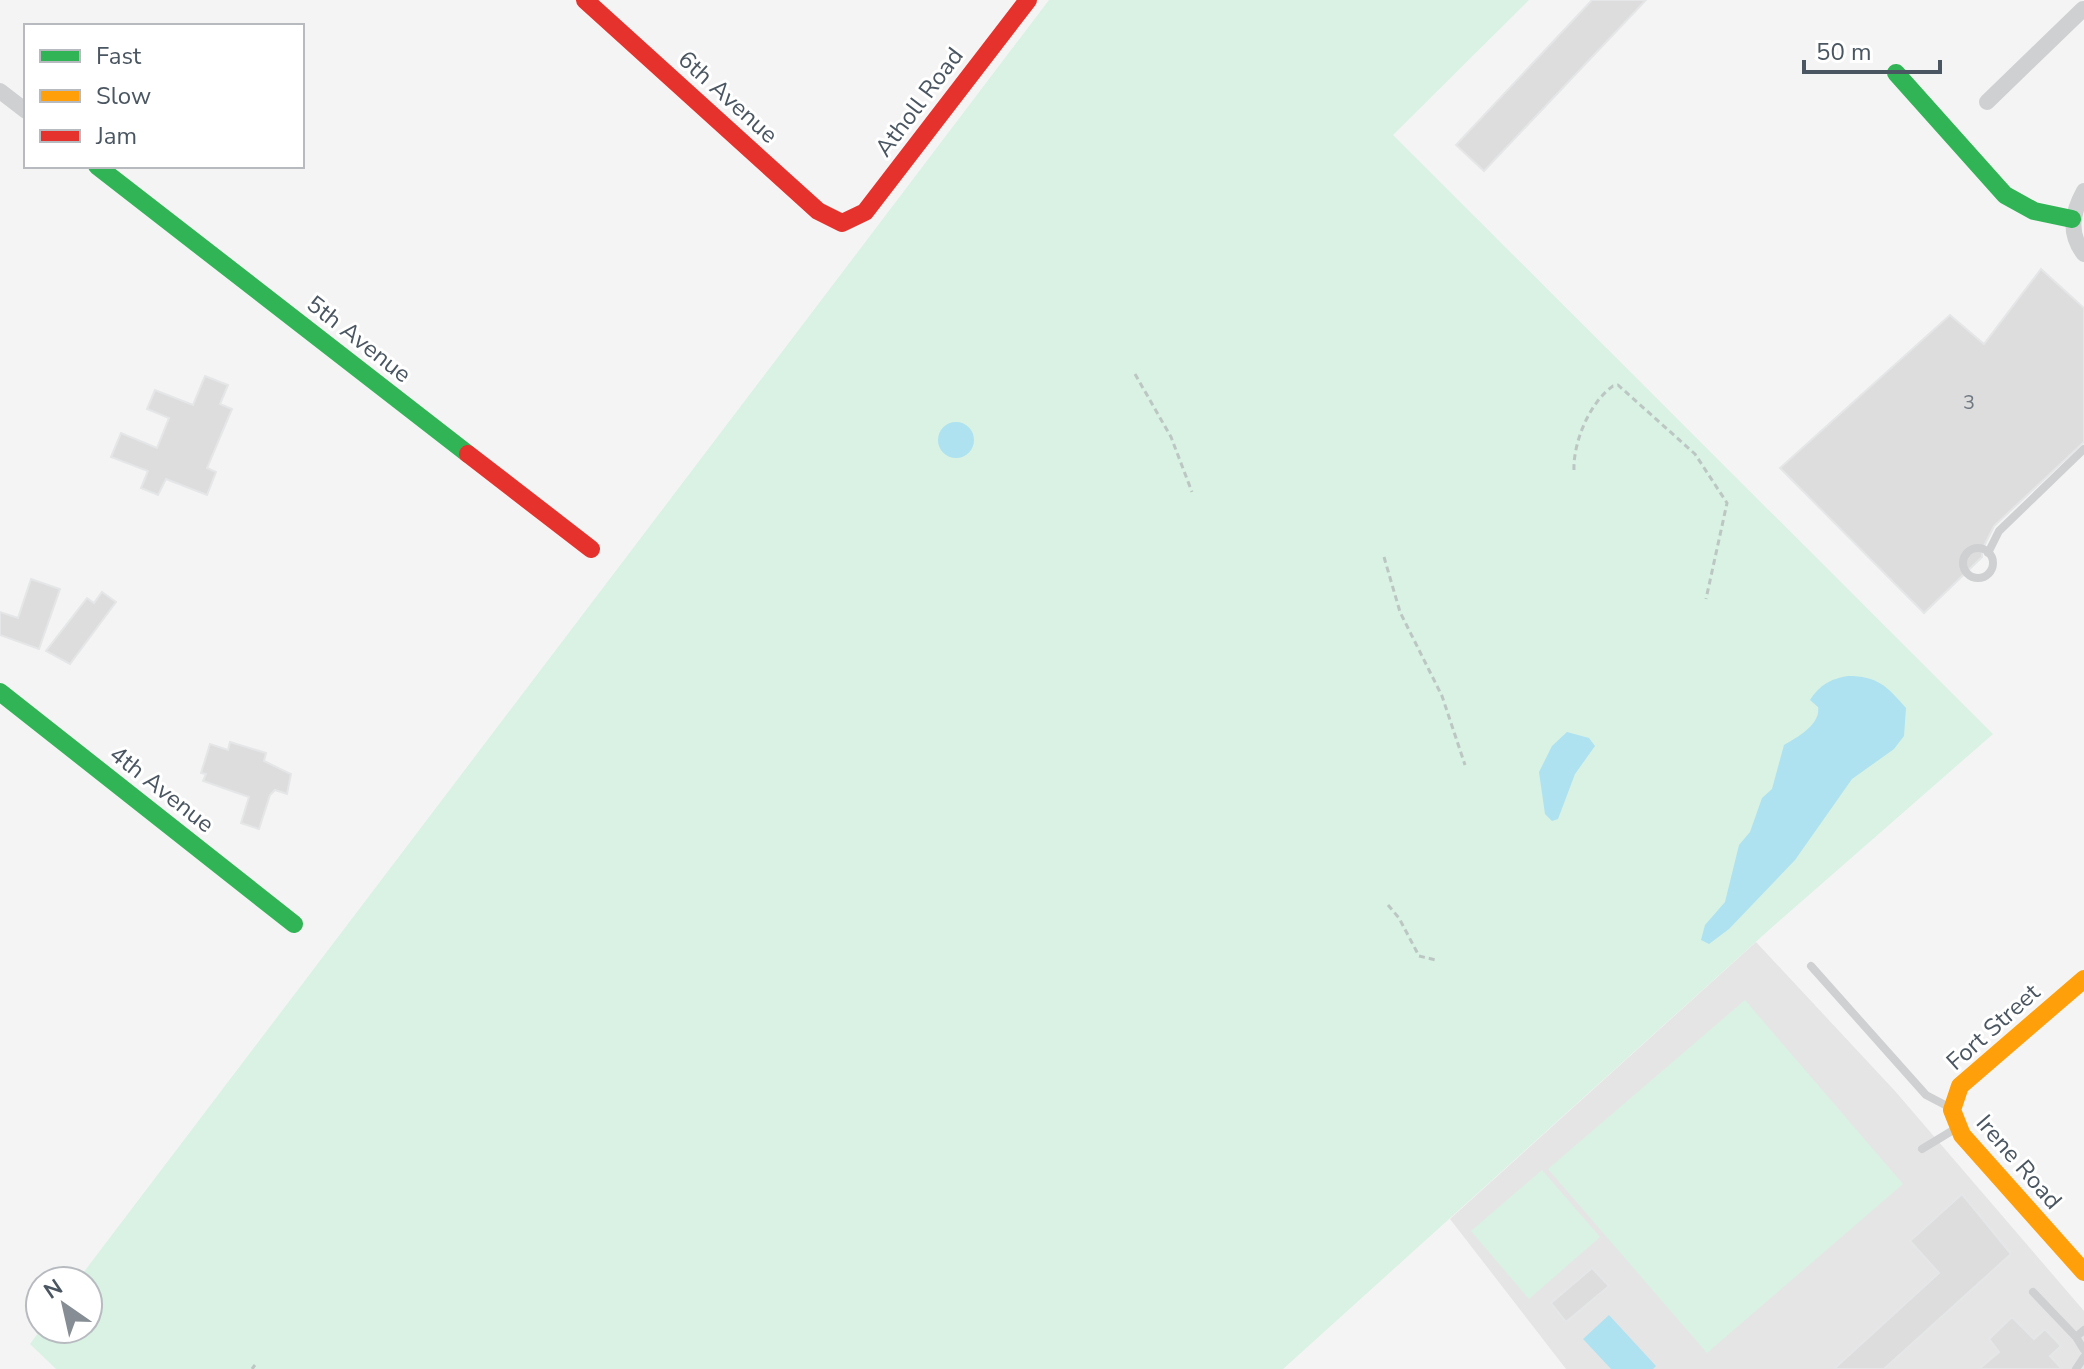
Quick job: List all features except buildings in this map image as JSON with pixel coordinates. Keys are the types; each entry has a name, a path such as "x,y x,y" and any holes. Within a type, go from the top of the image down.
{"street":[{"name":"6th Avenue","path":"585,0 818,211 843,225"},
{"name":"Atholl Road","path":"843,225 852,223 865,212 1028,0"},
{"path":"1987,102 2084,10 2073,0"},
{"path":"1896,73 2005,195 2034,211 2072,219"},
{"path":"0,91 24,109"},
{"name":"5th Avenue","path":"100,168 591,549"},
{"path":"2084,191 2072,219 2075,241 2084,254"},
{"name":"4th Avenue","path":"0,692 294,924"},
{"name":"Fort Street","path":"1953,1118 1960,1086 2084,979"},
{"name":"Irene Road","path":"1953,1118 2084,1272"}],"lane":[{"path":"1988,553 1999,531 2084,449"},
{"path":"1811,966 1913,1082 1953,1118 1922,1149"},
{"path":"2033,1292 2076,1337 2084,1350"},
{"path":"2076,1337 2084,1330"},
{"path":"2076,1369 2084,1357"}],"path":[{"path":"1135,374 1171,437 1192,492"},
{"path":"1574,470 1575,450 1588,418 1613,386 1618,385 1695,454 1727,503 1706,599"},
{"path":"1384,557 1400,612 1442,696 1465,765"},
{"path":"1388,905 1399,918 1419,956 1436,960"}],"shaded area":[{"path":"1756,942 1895,1091 2084,1311 2084,1369 1566,1369 1450,1219"}],"green space":[{"path":"1049,0 1529,0 1393,135 1993,734 1770,929 1283,1369 56,1369 31,1345 104,1345 104,1265 89,1265"},
{"path":"1745,1000 1903,1184 1707,1353 1548,1169"},
{"path":"1542,1170 1600,1237 1529,1299 1471,1231"}],"water":[{"path":"956,422 969,427 974,440 969,453 956,458 943,453 938,440 943,427"},
{"path":"1848,676 1874,680 1899,700 1906,708 1904,736 1894,749 1852,779 1795,860 1729,929 1709,944 1701,940 1705,925 1725,902 1739,845 1750,832 1762,798 1772,789 1784,745 1816,719 1818,707 1810,700 1818,690 1831,681"},
{"path":"1567,732 1589,738 1595,746 1575,774 1558,819 1552,821 1545,814 1539,772 1552,746"},
{"path":"1609,1315 1656,1366 1653,1369 1611,1369 1583,1339"}],"traffic: fast":[{"path":"1896,73 2005,195 2034,211 2072,219"},
{"path":"100,168 468,454"},
{"path":"0,692 294,924"}],"traffic: slow":[{"path":"2084,979 1960,1086 1952,1110 1962,1135 2084,1272"}],"traffic: jam":[{"path":"585,0 818,211 842,223 865,212 1028,0"},
{"path":"468,454 591,549"}]}
